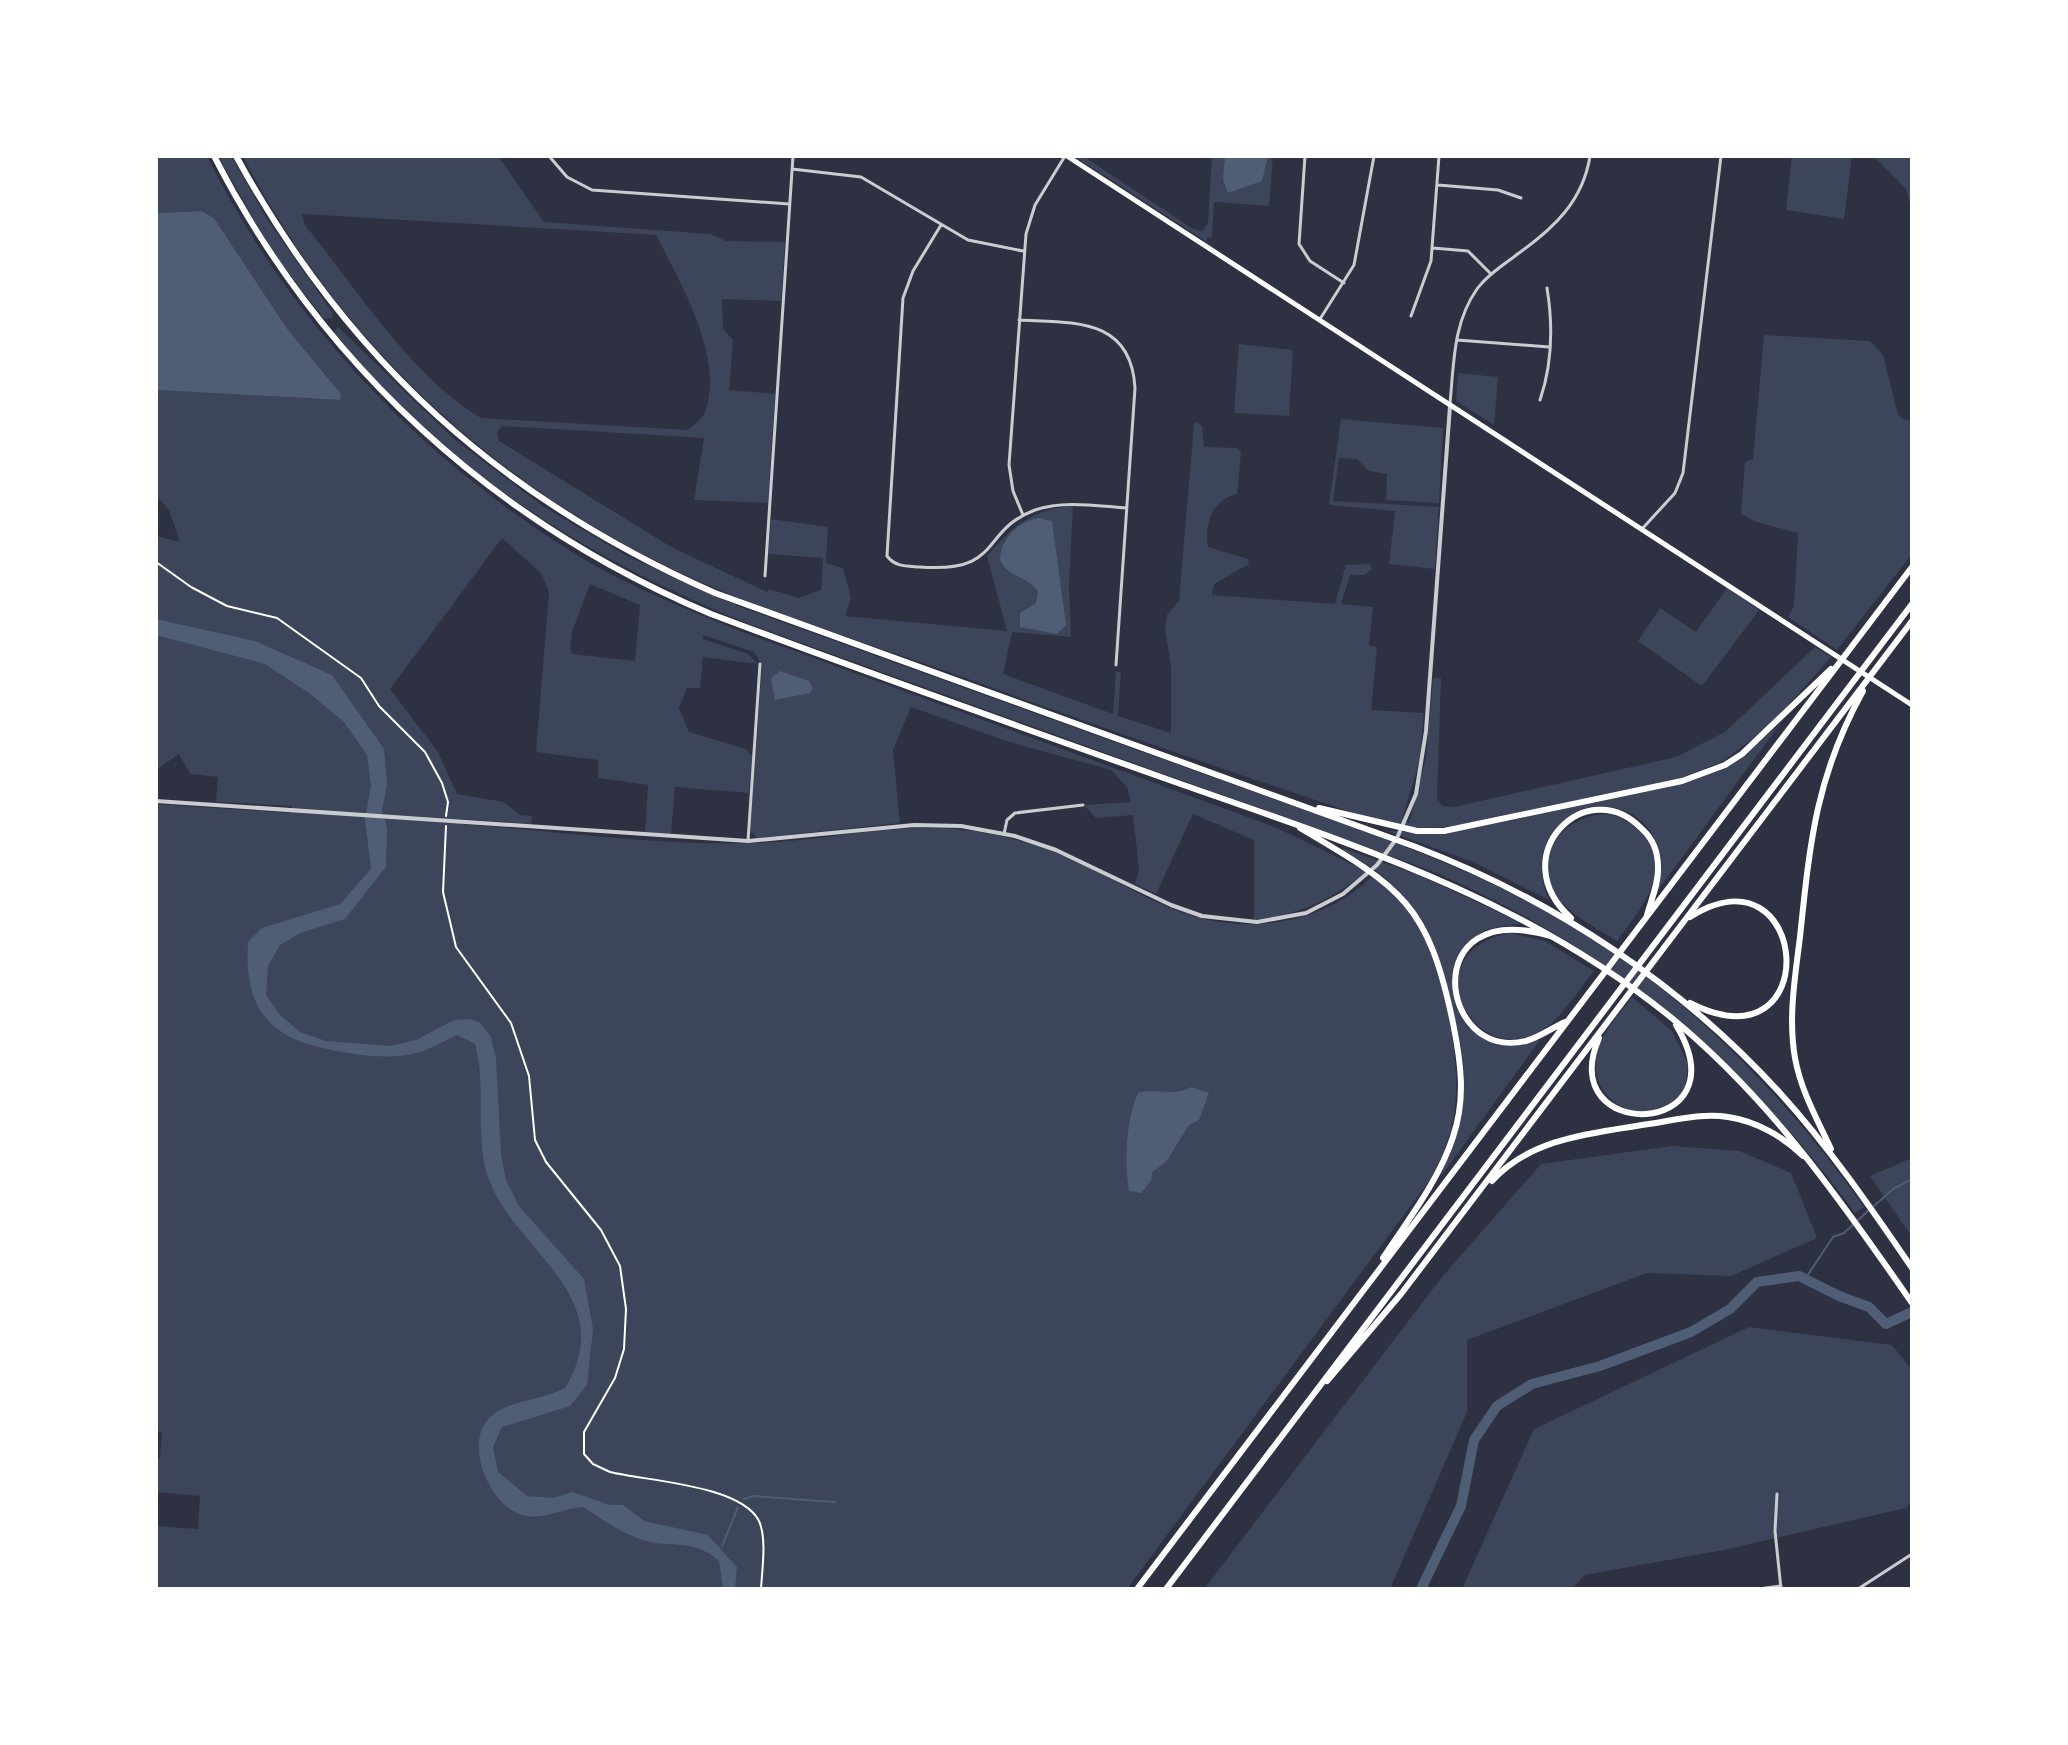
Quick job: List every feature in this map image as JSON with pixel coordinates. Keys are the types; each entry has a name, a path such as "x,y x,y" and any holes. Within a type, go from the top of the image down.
{"highway":[{"path":"214,156 269,254 352,361 426,437 460,466 582,551 723,618 1432,875 1494,903 1561,939 1672,1018 1751,1092 1816,1168 1912,1303"},
{"path":"236,156 307,272 388,370 492,465 576,523 657,568 727,598 1472,870 1596,938"},
{"path":"1137,1589 1912,567"},
{"path":"1166,1589 1912,604"},
{"path":"1298,1414 1401,1294 1912,621"},
{"path":"1267,794 1359,819 1430,831 1476,826 1661,786 1714,769 1742,754 1837,664"},
{"path":"1836,1159 1800,1078 1793,1042 1792,1002 1820,790 1839,737 1870,678"},
{"path":"1645,919 1658,875 1658,857 1651,839 1636,823 1617,813 1594,811 1578,815 1565,823 1551,840 1544,862 1545,876 1555,902 1596,938 1678,997 1762,1074 1836,1159 1912,1268"},
{"path":"1287,821 1367,867 1414,911 1438,958 1460,1059 1460,1106 1446,1157 1349,1310"},
{"path":"1678,997 1717,1015 1743,1016 1771,1002 1784,982 1788,966 1787,947 1780,929 1759,909 1741,903 1722,903 1687,919"},
{"path":"1561,939 1522,928 1502,928 1483,935 1462,956 1455,989 1466,1018 1492,1038 1526,1041 1568,1020"},
{"path":"1607,1022 1594,1051 1595,1086 1604,1100 1617,1110 1646,1116 1676,1104 1690,1081 1691,1054 1672,1018"},
{"path":"1462,1213 1496,1176 1533,1150 1577,1136 1686,1118 1718,1116 1754,1124 1786,1142 1816,1168"}],"main road":[{"path":"1066,156 1912,705"}],"street":[{"path":"549,156 567,177 592,190 789,204"},
{"path":"765,576 793,156"},
{"path":"1023,515 1013,491 1009,465 1023,251 1035,205 1066,156"},
{"path":"1305,156 1299,244 1310,261 1344,283"},
{"path":"1320,319 1357,257 1374,156"},
{"path":"1411,316 1432,248 1439,156"},
{"path":"156,801 748,841 914,825 961,826 1004,834 1067,854 1171,905 1228,921 1290,917 1322,906 1359,882 1389,850 1408,816 1420,776 1456,340 1468,304 1491,274 1554,226 1569,210 1579,194 1590,156"},
{"path":"1642,529 1675,493 1683,473 1721,156"},
{"path":"792,169 861,177 978,244 1023,251"},
{"path":"1437,185 1498,190 1521,198"},
{"path":"941,225 909,278 901,310 886,544 890,561 915,567 964,567 980,558 1023,515 1049,506 1071,504 1127,508"},
{"path":"1432,248 1468,251 1491,274"},
{"path":"1540,400 1546,383 1551,321 1547,288"},
{"path":"1019,320 1092,326 1110,335 1125,350 1135,388 1116,665"},
{"path":"1456,340 1549,347"},
{"path":"748,841 760,664"},
{"path":"1004,834 1007,820 1015,813 1083,805"},
{"path":"1759,1589 1781,1588 1775,1531 1777,1494"},
{"path":"1858,1589 1912,1554"}],"path":[{"path":"156,562 191,587 227,606 277,618 361,678 379,706 414,739 434,767 448,802 443,892 456,947 511,1023 529,1076 533,1132 546,1162 601,1230 620,1266 626,1309 624,1349 615,1378 584,1432 584,1454 593,1464 610,1472 738,1500 756,1517 761,1531 761,1589"}],"shaded area":[{"path":"156,156 207,156 240,217 278,275 365,382 414,431 466,476 522,518 599,568 658,597 740,631 1275,827 1366,871 1328,898 1285,914 1254,920 1254,840 1193,814 1156,894 1135,884 1139,869 1133,815 1096,818 1084,805 1131,802 1127,787 1111,770 1006,741 911,707 893,750 900,823 757,838 750,830 762,665 754,652 703,635 703,639 748,654 758,664 703,657 700,688 687,688 679,708 689,732 746,749 752,757 749,793 675,787 671,834 645,832 648,785 598,778 598,760 536,752 549,592 541,573 502,538 390,689 438,752 457,794 504,802 520,815 532,816 531,824 459,819 459,824 645,840 719,843 784,841 896,829 952,829 1002,836 1046,849 1165,906 1206,919 1247,924 1306,916 1343,899 1373,875 1412,913 1434,958 1454,1046 1454,1114 1441,1159 1429,1181 1127,1589 156,1589 156,1526 198,1529 200,1496 156,1492 156,1458 160,1458 162,1432 156,1431 156,804 291,813 292,806 216,802 218,777 190,774 179,754 156,770 156,536 180,542 169,510 156,496 156,390 339,400 341,394 286,327 214,218 202,211 156,213","holes":["590,584 640,605 635,661 573,654 570,649 572,632"]},
{"path":"218,156 231,156 267,219 332,312 333,318 324,319 273,253"},
{"path":"243,156 498,156 544,222 710,234 727,241 785,242 781,301 722,299 723,329 733,340 729,390 775,394 768,503 694,500 704,438 502,426 497,432 499,441 673,548 767,592 769,589 799,598 821,590 823,558 768,554 771,519 828,527 826,563 843,568 851,598 845,616 1007,631 987,556 1024,521 1046,511 1073,506 1069,586 1071,637 1012,632 1003,674 1113,714 1116,671 1121,672 1118,716 1171,733 1171,667 1165,629 1167,615 1179,601 1194,424 1197,422 1202,426 1204,447 1238,448 1241,453 1237,494 1216,507 1209,521 1207,538 1208,547 1248,559 1249,564 1214,584 1212,595 1335,604 1346,565 1370,564 1372,569 1365,575 1350,575 1341,604 1373,607 1369,645 1377,647 1371,710 1424,713 1419,763 1402,819 1409,823 1426,758 1433,678 1441,678 1437,798 1442,806 1454,807 1676,757 1725,732 1815,647 1831,657 1771,725 1722,762 1678,779 1451,827 1410,828 1369,818 794,618 650,558 526,482 469,438 415,389 365,336 320,280 279,220","holes":["302,214 656,235 697,321 709,368 710,391 705,412 688,430 481,418 456,401 408,356 305,225"]},
{"path":"1074,156 1083,156 1193,229 1202,231 1208,223 1212,156 1273,156 1269,206 1214,202 1212,238 1207,237 1207,242"},
{"path":"1225,156 1268,156 1262,181 1228,193 1223,180"},
{"path":"1792,156 1852,156 1844,219 1786,210"},
{"path":"1873,156 1912,156 1912,216 1907,190"},
{"path":"202,211 214,218 286,327 341,394 340,400 156,390 156,213"},
{"path":"338,327 454,439 544,507 627,556 743,608 1384,839 1501,888 1556,916 1657,985 1703,1024 1789,1111 1864,1207 1855,1213 1811,1157 1718,1057 1667,1012 1557,935 1497,901 1432,871 763,629 642,576 528,509 475,471 425,429 378,382 334,332"},
{"path":"1764,335 1870,341 1883,355 1898,415 1905,420 1912,419 1912,554 1837,650 1788,617 1794,606 1798,533 1756,522 1741,514 1745,462 1753,459"},
{"path":"1239,344 1293,350 1289,416 1234,413"},
{"path":"1458,373 1498,377 1494,425 1456,401"},
{"path":"1341,419 1443,428 1439,503 1386,500 1387,474 1369,471 1357,459 1339,458 1333,501 1439,507 1435,569 1389,564 1395,511 1329,505"},
{"path":"1039,518 1052,521 1066,625 1057,634 1020,627 1020,613 1036,603 1038,591 1007,570 1000,560 1004,544 1012,532 1024,523"},
{"path":"1727,588 1759,610 1702,686 1638,641 1660,608 1696,632"},
{"path":"156,619 255,641 332,675 384,749 387,784 382,811 387,828 386,867 345,919 300,933 280,945 268,966 266,995 280,1015 300,1032 326,1041 390,1046 416,1040 454,1020 470,1019 479,1022 490,1035 496,1057 501,1155 506,1180 519,1206 584,1279 593,1329 587,1385 570,1406 502,1427 493,1447 498,1472 527,1496 553,1498 572,1492 610,1505 623,1505 644,1521 708,1535 737,1567 735,1589 723,1589 719,1561 698,1548 648,1542 616,1528 583,1507 545,1515 522,1515 510,1509 490,1486 480,1457 482,1428 497,1411 565,1388 579,1354 580,1324 571,1297 496,1196 485,1167 480,1073 475,1044 457,1035 423,1051 405,1055 367,1056 324,1049 285,1034 270,1023 259,1009 248,969 248,942 262,928 340,904 371,869 365,819 371,785 367,755 344,722 309,693 265,664 156,635"},
{"path":"780,671 809,681 813,689 810,693 775,700 771,678"},
{"path":"1780,724 1656,893 1659,850 1646,826 1627,812 1604,807 1581,812 1561,824 1546,843 1542,869 1549,900 1473,862 1387,831 1441,834 1669,787 1738,760"},
{"path":"1608,814 1640,831 1655,862 1649,893 1617,941 1583,920 1560,900 1548,877 1547,863 1550,850 1567,828 1593,816"},
{"path":"1343,848 1421,876 1521,923 1485,930 1468,944 1454,972 1455,1004 1462,1019 1487,1040 1508,1044 1540,1040 1441,1176 1443,1155 1464,1088 1460,1042 1448,987 1431,939 1406,898 1367,865 1342,851"},
{"path":"1511,933 1545,941 1594,971 1568,1006 1544,1029 1511,1039 1489,1034 1472,1020 1462,1001 1458,980 1464,960 1481,943"},
{"path":"1632,997 1672,1031 1688,1064 1684,1088 1673,1104 1657,1112 1639,1113 1622,1107 1608,1096 1598,1080 1596,1060 1603,1037"},
{"path":"1191,1087 1209,1093 1199,1120 1189,1125 1166,1162 1152,1172 1151,1181 1141,1193 1129,1191 1127,1141 1138,1093 1179,1091"},
{"path":"1672,1146 1739,1151 1791,1173 1817,1238 1731,1276 1647,1273 1467,1340 1467,1412 1390,1589 1204,1589 1442,1277 1541,1164"},
{"path":"1912,1158 1912,1237 1870,1176"},
{"path":"1749,1327 1892,1345 1912,1370 1912,1499 1906,1508 1724,1550 1585,1575 1572,1589 1462,1589 1534,1429"}],"waterway":[{"path":"1874,1206 1893,1189 1912,1179"},
{"path":"1805,1279 1833,1237 1844,1233 1869,1210"},
{"path":"1421,1589 1461,1506 1474,1440 1497,1406 1532,1384 1600,1366 1691,1332 1730,1309 1757,1282 1799,1276 1869,1307 1886,1324 1912,1312"},
{"path":"744,1499 753,1496 835,1502"},
{"path":"722,1546 738,1507"}]}
